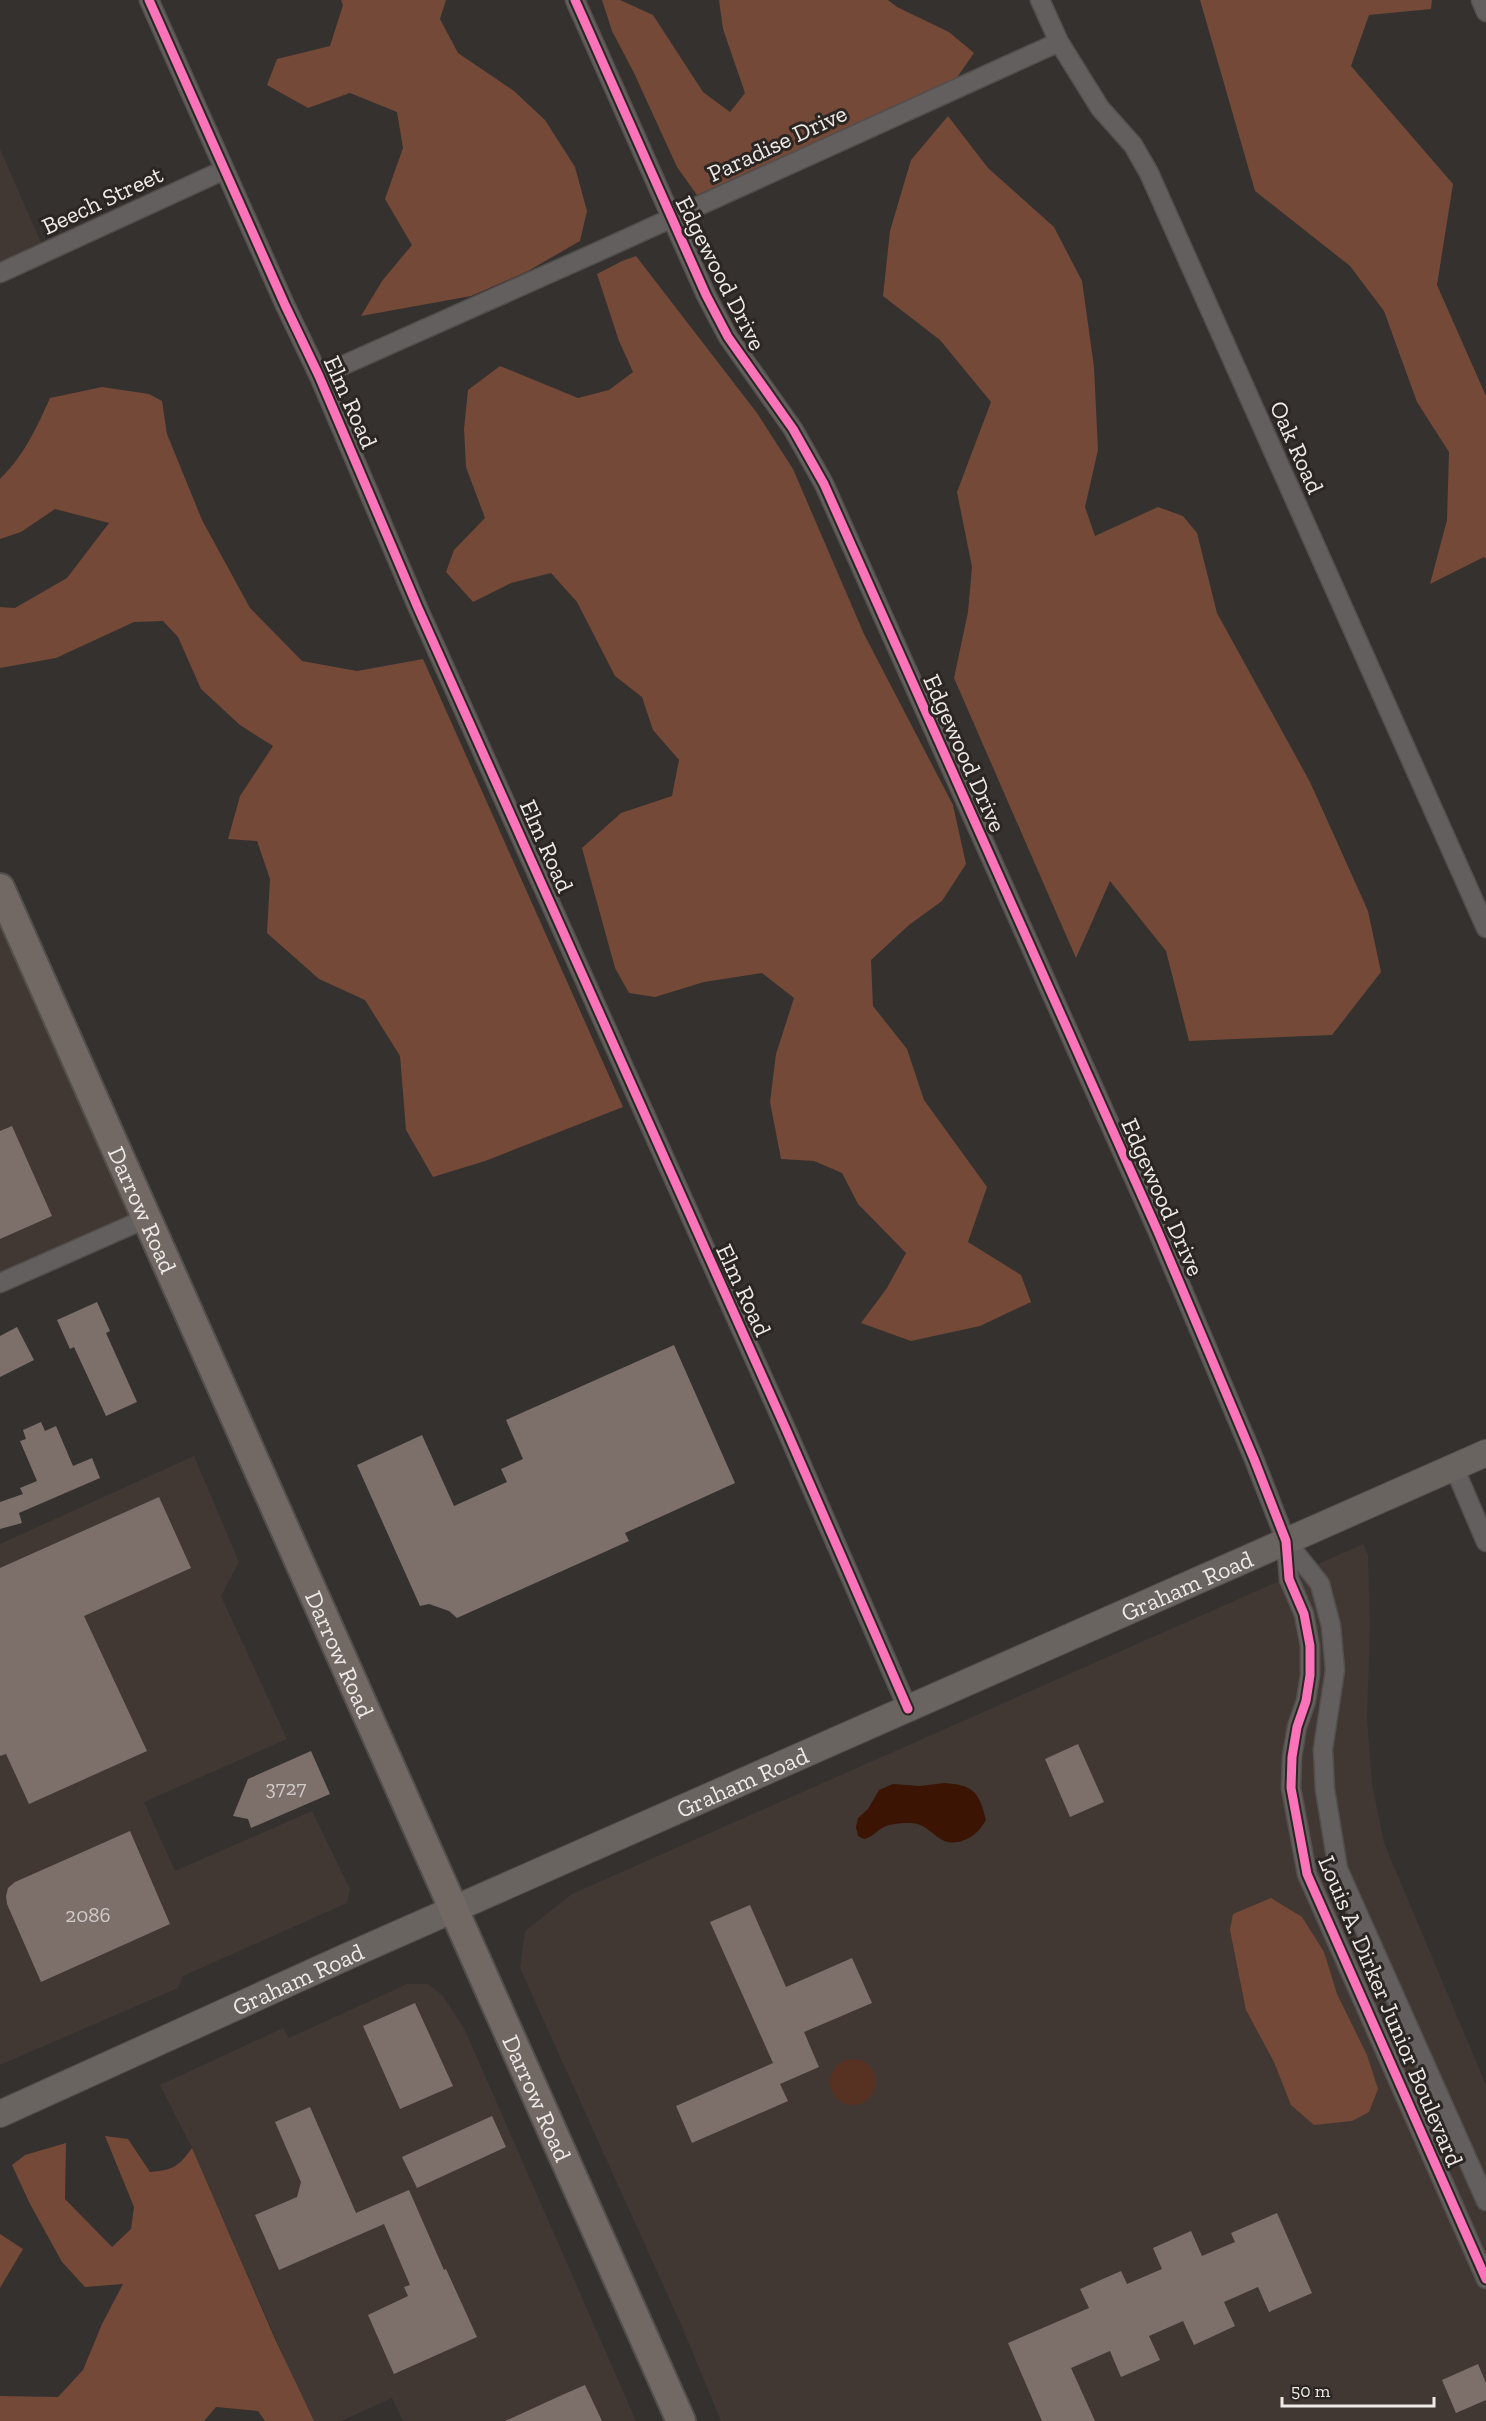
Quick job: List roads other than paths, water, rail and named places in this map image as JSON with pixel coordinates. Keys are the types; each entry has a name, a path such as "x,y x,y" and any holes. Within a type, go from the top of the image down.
{"main road":[{"name":"Darrow Road","path":"0,888 145,1219 681,2421"},
{"name":"Graham Road","path":"0,2114 339,1960 455,1911 1486,1453"}],"street":[{"name":"Elm Road","path":"149,0 319,376 418,608 785,1427 908,1709"},
{"name":"Edgewood Drive","path":"575,0 671,219 728,338 793,429 824,484 1158,1232 1254,1459 1286,1541"},
{"name":"Oak Road","path":"1040,0 1059,42 1100,108 1133,146 1149,173 1486,928"},
{"path":"1481,0 1486,12"},
{"name":"Paradise Drive","path":"319,376 1059,42"},
{"name":"Beech Street","path":"0,273 224,170"},
{"path":"0,1283 145,1219"},
{"path":"1454,1467 1486,1542"},
{"name":"Louis A. Dirker Junior Boulevard","path":"1286,1541 1320,1584 1331,1626 1335,1670 1323,1749 1325,1790 1338,1869 1486,2200"},
{"name":"Louis A. Dirker Junior Boulevard","path":"1286,1541 1290,1579 1304,1614 1310,1646 1310,1676 1292,1756 1291,1788 1307,1874 1486,2279"}]}
